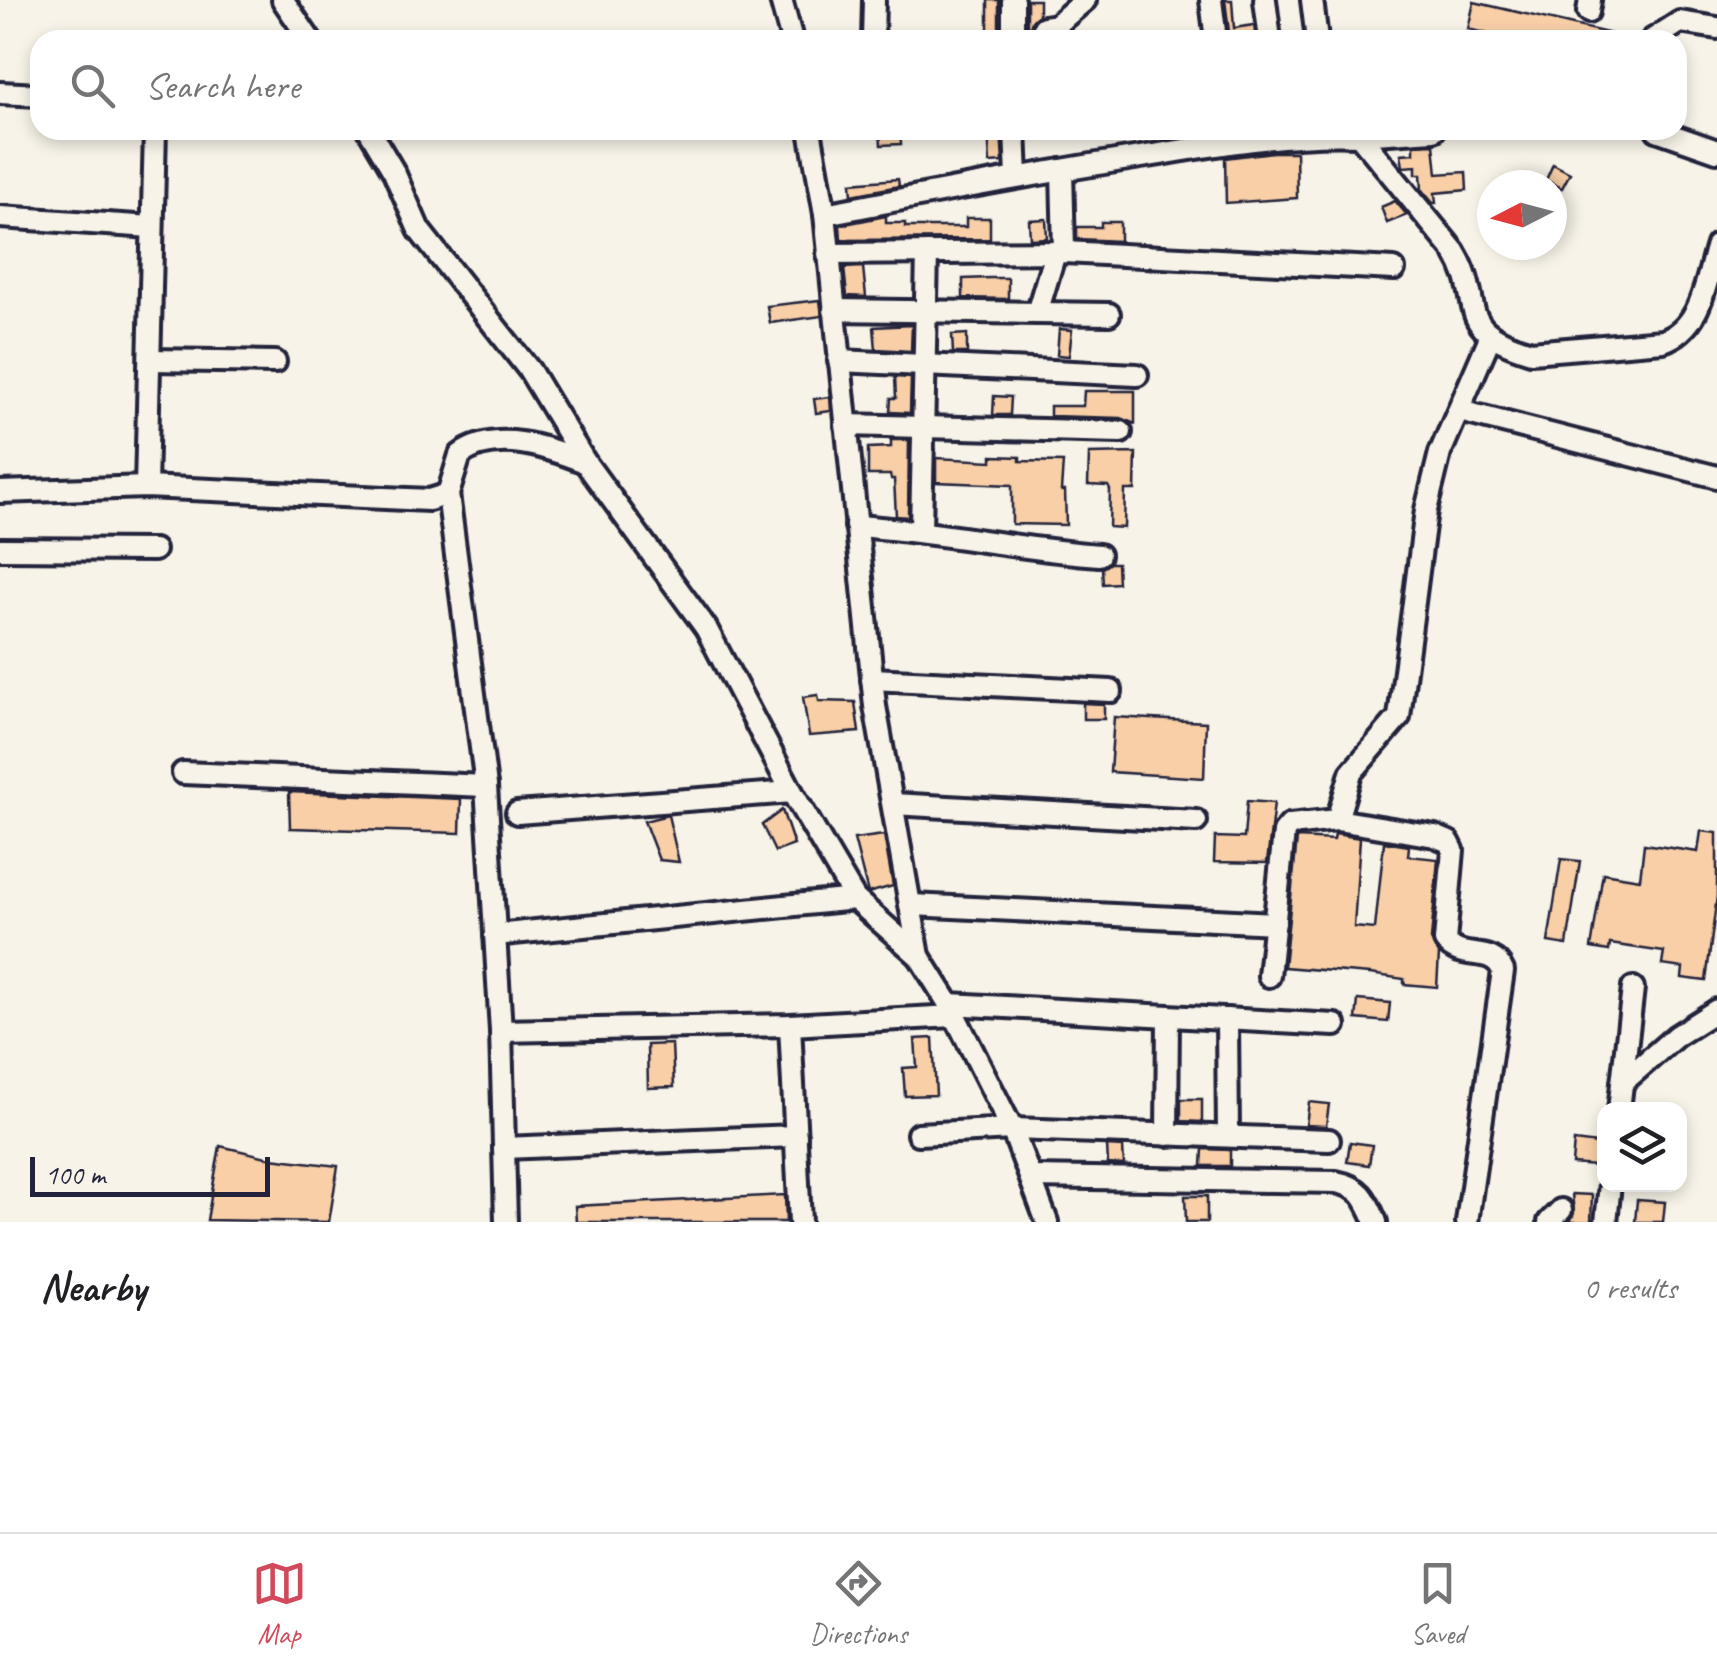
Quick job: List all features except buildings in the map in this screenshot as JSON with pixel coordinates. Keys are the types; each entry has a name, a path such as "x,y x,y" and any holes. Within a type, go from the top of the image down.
{"street":[{"path":"282,0 303,30"},
{"path":"781,0 789,30"},
{"path":"873,30 874,0"},
{"path":"1013,0 1013,30"},
{"path":"1044,26 1056,25 1085,0"},
{"path":"1211,0 1215,30"},
{"path":"1264,0 1268,30"},
{"path":"1312,0 1316,30"},
{"path":"1668,30 1680,22 1713,23"},
{"path":"0,93 30,94"},
{"path":"146,487 155,140"},
{"path":"376,140 419,230 530,371 584,462 706,628 792,792 856,900 919,956 952,1010 1032,1177 1046,1221 1031,1222"},
{"path":"812,140 825,214 872,679 919,956"},
{"path":"1015,140 1017,177"},
{"path":"825,214 1212,140"},
{"path":"1362,140 1454,251 1464,270 1475,319 1491,335 1531,352 1664,342 1679,336 1708,300 1717,245"},
{"path":"1684,140 1717,152"},
{"path":"1037,313 1060,253 1062,170"},
{"path":"0,217 152,227"},
{"path":"921,530 927,253"},
{"path":"828,254 1060,253 1394,269"},
{"path":"834,310 1109,314"},
{"path":"1337,820 1352,774 1399,717 1426,510 1447,432 1460,411 1491,335"},
{"path":"150,360 275,362"},
{"path":"839,360 1137,375"},
{"path":"1460,411 1717,478"},
{"path":"846,425 1121,432"},
{"path":"506,1222 501,1031 486,786 448,494 460,455 487,443 543,447 584,462"},
{"path":"0,492 146,487 430,500 448,494"},
{"path":"856,526 921,530 1044,551 1099,554"},
{"path":"0,549 154,550"},
{"path":"872,679 1111,691"},
{"path":"183,773 486,786"},
{"path":"516,813 792,792"},
{"path":"893,804 1196,821"},
{"path":"1269,976 1284,832 1295,823 1337,820 1435,836 1449,842 1453,850 1445,941 1459,953 1491,955 1499,960 1503,971 1467,1222"},
{"path":"495,935 856,900"},
{"path":"912,904 1274,923"},
{"path":"1620,1102 1633,988"},
{"path":"501,1031 790,1025 952,1010 1335,1025"},
{"path":"1622,1083 1676,1036 1717,1010"},
{"path":"1167,1134 1168,1016"},
{"path":"1226,1019 1228,1136"},
{"path":"790,1025 800,1222"},
{"path":"918,1134 1012,1129 1329,1140"},
{"path":"504,1148 796,1136"},
{"path":"1032,1177 1336,1182 1364,1194 1376,1222"},
{"path":"1606,1222 1609,1192"}]}
